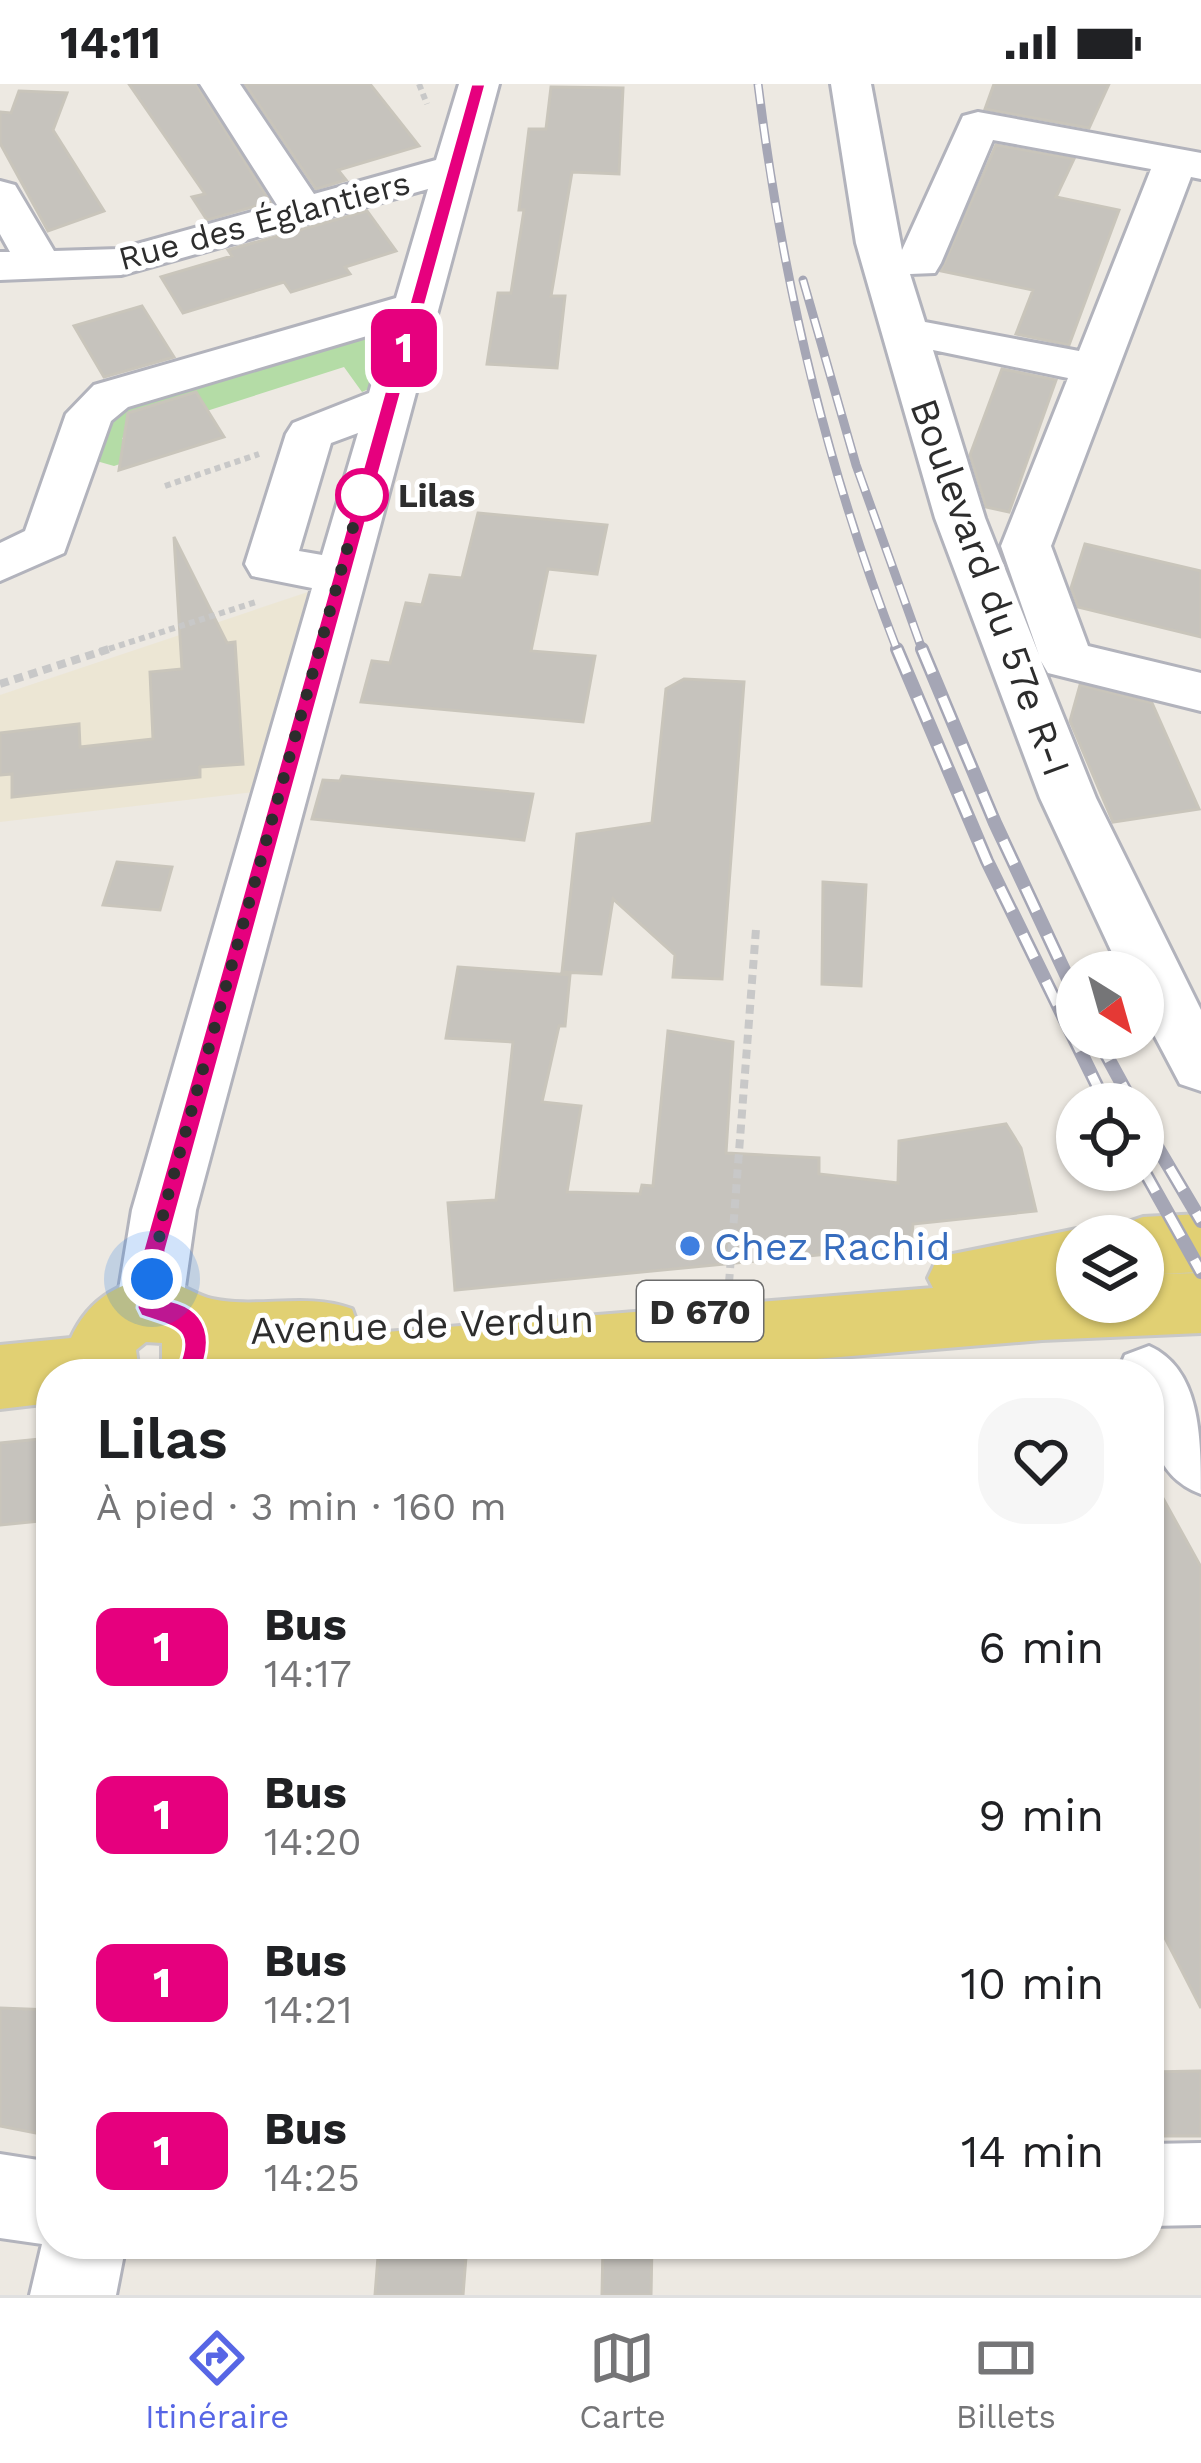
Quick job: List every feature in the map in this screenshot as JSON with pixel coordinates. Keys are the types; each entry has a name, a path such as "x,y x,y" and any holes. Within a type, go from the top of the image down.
{"main road":[{"path":"1164,1245 1201,1243"},
{"name":"Avenue de Verdun","path":"177,1337 419,1330 1056,1288"},
{"name":"Avenue de Verdun","path":"1164,1297 1201,1304"},
{"name":"Avenue de Verdun","path":"438,1359 1042,1310 1056,1304"},
{"path":"104,1359 111,1328 177,1337"},
{"path":"0,1377 36,1375"}],"street":[{"path":"220,84 303,211"},
{"path":"177,1337 164,1210 478,84"},
{"name":"Boulevard du 57e R-I","path":"850,84 878,243 960,518 1068,798 1133,940 1201,1066"},
{"path":"919,263 962,162 1179,176 1025,546 1067,660 1201,692"},
{"name":"Rue des Églantiers","path":"20,266 121,262 456,168"},
{"path":"0,194 20,266"},
{"path":"0,565 46,541 90,414 111,396 416,307"},
{"path":"931,335 1095,369"},
{"path":"338,581 270,564 310,434 388,404"},
{"path":"1118,1323 1139,1359"},
{"path":"1164,1401 1201,1462"},
{"path":"1164,2185 1201,2184"},
{"path":"0,2196 36,2202"},
{"path":"74,2295 81,2259"}],"path":[{"path":"165,486 310,434"},
{"path":"0,684 308,585 338,581"},
{"path":"728,1309 756,929"}],"shaded area":[{"path":"308,592 254,792 0,822 0,695"}],"green space":[{"path":"360,334 380,345 371,388 362,392 344,367 122,438 135,459 114,466 93,460 119,409"}],"building":[{"path":"129,84 196,84 270,202 207,220 192,197 205,194"},
{"path":"245,84 370,84 419,146 338,170 346,180 316,189"},
{"path":"994,84 1109,84 1089,128 985,109"},
{"path":"551,87 623,88 619,174 572,172 551,296 565,296 557,368 487,364 498,293 511,293 524,210 519,210 529,129 546,129"},
{"path":"19,91 67,93 53,130 104,211 48,231 0,143 0,112 11,113"},
{"path":"996,145 1074,159 1056,197 1119,210 1069,345 1016,334 1033,290 941,271"},
{"path":"367,211 396,251 345,267 350,274 291,292 284,282 183,313 161,277 232,256 228,250"},
{"path":"142,306 174,357 104,377 74,326"},
{"path":"1002,369 1056,380 1009,512 986,507 970,455"},
{"path":"196,392 224,437 119,470 128,413"},
{"path":"478,513 607,525 597,574 548,569 531,651 595,656 583,722 361,702 372,661 390,663 406,603 422,605 430,575 462,578"},
{"path":"174,537 227,643 235,642 243,764 200,767 200,777 12,797 12,774 0,775 0,733 79,724 80,747 153,739 150,672 182,669"},
{"path":"1085,544 1201,571 1201,637 1078,607 1071,588"},
{"path":"684,679 744,682 722,979 673,977 675,955 613,899 601,974 562,972 577,834 652,823 666,689"},
{"path":"1080,685 1152,703 1199,809 1113,822 1070,721"},
{"path":"342,776 533,794 524,840 312,819 323,780 340,781"},
{"path":"117,862 172,867 160,910 103,905"},
{"path":"823,882 866,885 861,986 822,984"},
{"path":"458,967 570,975 565,1026 559,1026 542,1102 581,1106 567,1192 640,1194 642,1185 653,1186 668,1031 733,1042 726,1153 819,1158 819,1174 898,1183 899,1141 1006,1124 1021,1148 1036,1211 913,1224 911,1246 455,1290 448,1203 496,1200 513,1042 446,1038"},
{"path":"36,1439 36,1521 0,1525 0,1443"},
{"path":"1164,1500 1201,1567 1201,2008 1164,1936"},
{"path":"0,2008 36,2009 36,2133 0,2126"},
{"path":"1201,2071 1201,2136 1164,2136 1164,2072"},
{"path":"378,2259 466,2259 463,2295 375,2295"},
{"path":"603,2259 652,2259 651,2295 602,2295"}],"railway":[{"path":"758,84 780,230 810,372 849,513 898,652"},
{"path":"803,280 856,465 923,652"},
{"path":"897,649 987,861 1096,1083"},
{"path":"922,649 1056,953"},
{"path":"1108,1059 1122,1083"},
{"path":"1164,1158 1201,1221"},
{"path":"1155,1191 1201,1272"}],"bus line":[{"name":"1","path":"195,1359 198,1342 187,1320 176,1312 149,1308 154,1250 479,84"}],"place":[{"name":"Lilas","path":"362,495"},
{"name":"Chez Rachid","path":"690,1246"}],"route":[{"path":"152,1279 164,1210 362,495"}]}
